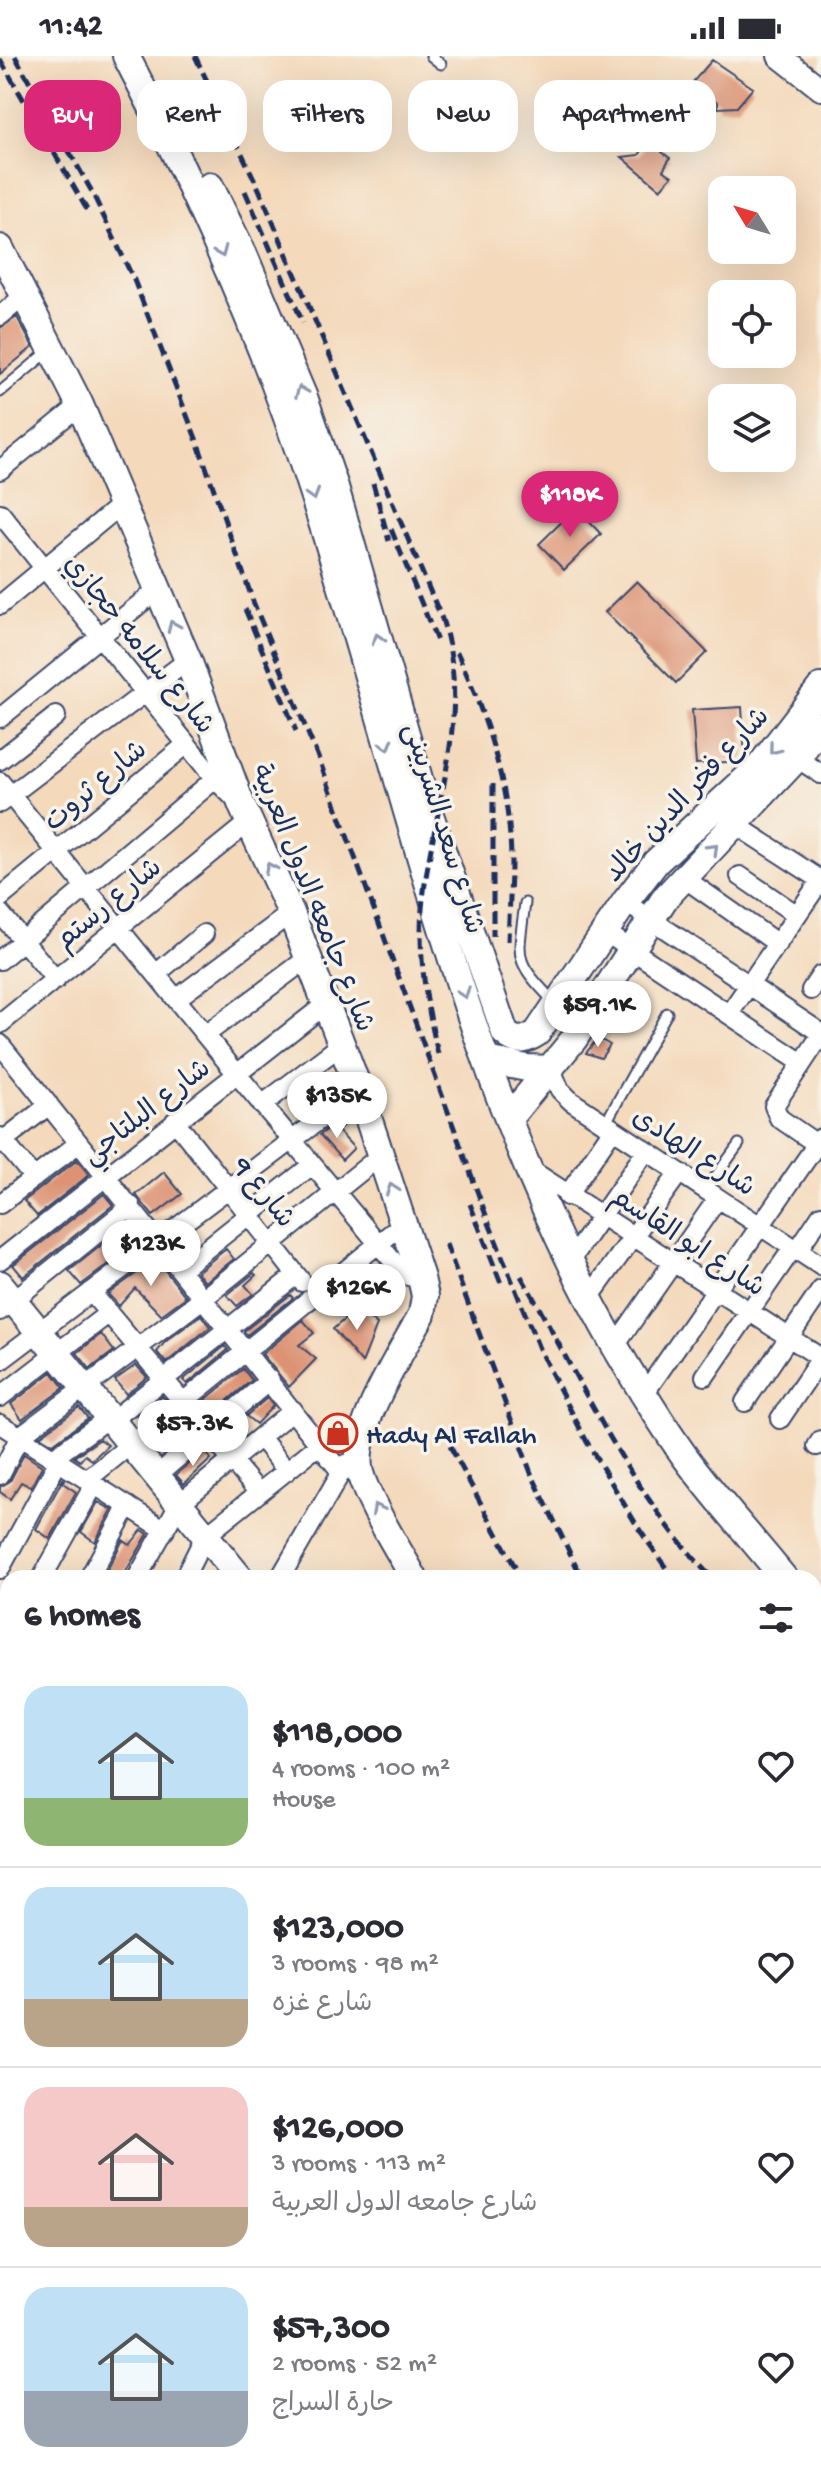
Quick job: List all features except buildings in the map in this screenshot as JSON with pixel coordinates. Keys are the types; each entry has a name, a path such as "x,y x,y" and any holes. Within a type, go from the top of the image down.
{"main road":[{"name":"شارع سعد الشربينى","path":"126,56 198,201 274,382 445,899 505,1033"},
{"name":"شارع سعد الشربينى","path":"145,56 244,255 305,400 335,487 421,788 445,899 487,1060 528,1168 589,1298 644,1394 685,1457 777,1570"},
{"name":"شارع جامعه الدول العربية","path":"0,248 80,405 188,660 245,814 291,913 359,1090 404,1223 425,1296 422,1314 366,1421 358,1454 360,1472 410,1570"},
{"name":"شارع فخر الدين خالد","path":"505,1033 518,1041 537,1033 625,902 656,862 760,766 821,687"},
{"name":"شارع فخر الدين خالد","path":"509,1118 574,1039 650,919 684,878 797,758 821,725"},
{"path":"487,1060 551,1069"},
{"path":"4,1299 39,1332 233,1570"}],"street":[{"path":"779,56 818,80"},
{"path":"0,316 24,296"},
{"path":"0,470 80,405"},
{"path":"0,605 122,504"},
{"name":"شارع سلامه حجازي","path":"0,513 245,814"},
{"path":"0,718 157,590"},
{"path":"188,660 4,794 57,852 402,1272 421,1278"},
{"path":"0,760 56,716"},
{"name":"شارع ثروت","path":"0,898 187,744"},
{"path":"797,758 821,774"},
{"path":"0,960 215,779"},
{"name":"شارع رستم","path":"0,1024 119,929 245,814"},
{"path":"729,1014 821,880 736,825"},
{"path":"740,876 797,915"},
{"path":"684,878 778,944"},
{"path":"625,902 821,1034 774,1106 779,1118 820,1143 644,1394"},
{"path":"0,913 56,980"},
{"path":"176,999 291,913"},
{"path":"605,932 802,1063"},
{"path":"156,974 204,934"},
{"path":"205,1035 308,958"},
{"name":"شارع البلتاجي","path":"0,1260 326,1004"},
{"path":"0,1044 341,1472"},
{"path":"262,1105 341,1045"},
{"name":"شارع الهادى","path":"551,1069 560,1090 609,1126 821,1266"},
{"path":"0,1361 359,1090"},
{"path":"34,1178 1,1140 49,1105"},
{"name":"شارع 9","path":"175,1121 313,1296"},
{"path":"567,1196 609,1126"},
{"path":"0,1204 79,1143"},
{"path":"571,1260 646,1151"},
{"path":"0,1475 20,1436 83,1386 139,1349 380,1156"},
{"path":"181,1269 312,1165"},
{"name":"شارع ابو القاسم","path":"528,1168 821,1358"},
{"path":"589,1298 679,1173"},
{"path":"615,1346 673,1263 712,1194"},
{"path":"4,1299 131,1206"},
{"path":"705,1376 821,1215"},
{"path":"46,1570 91,1482 130,1444 404,1223"},
{"path":"0,1569 56,1460 296,1275"},
{"path":"745,1402 821,1290"},
{"path":"91,1292 259,1493"},
{"path":"0,1397 109,1313"},
{"path":"780,1419 821,1358"},
{"path":"156,1476 270,1380"},
{"path":"142,1570 179,1504 293,1410"},
{"path":"0,1424 165,1530"},
{"path":"260,1437 287,1471"},
{"path":"285,1570 361,1437"},
{"path":"188,1570 205,1536 320,1444"},
{"path":"93,1570 128,1506"}],"lane":[{"path":"431,56 441,64"},
{"path":"0,392 51,349"},
{"path":"525,903 520,961 527,974 556,1004"},
{"path":"609,1126 667,1013"},
{"path":"712,1194 739,1144"}],"railway":[{"path":"15,56 91,190 134,280 197,441 254,604 320,762 487,1218 540,1351 587,1442 667,1570"},
{"path":"195,56 259,189 442,619 451,656 454,692 452,728 427,872 421,928 424,982 438,1054"},
{"path":"0,59 90,215"},
{"path":"245,191 303,323"},
{"path":"373,483 389,541"},
{"path":"391,529 437,641"},
{"path":"245,609 296,731"},
{"path":"457,652 487,727 506,806 511,860 508,941"},
{"path":"493,784 493,936"},
{"path":"470,1204 502,1286"},
{"path":"446,1244 531,1473 578,1570"},
{"path":"521,1276 631,1472 682,1545 705,1570"},
{"path":"450,1446 517,1570"}],"place":[{"name":"Hady Al Fallah","path":"338,1433"}]}
